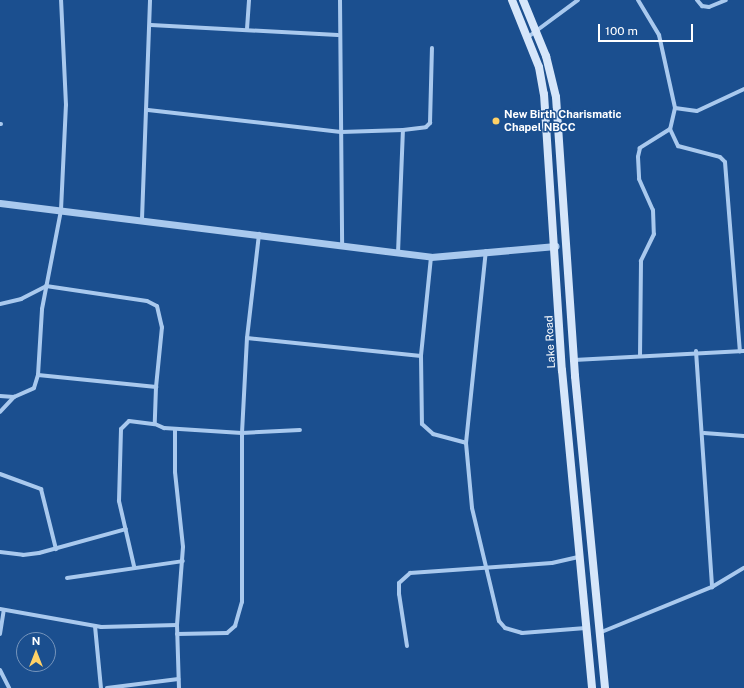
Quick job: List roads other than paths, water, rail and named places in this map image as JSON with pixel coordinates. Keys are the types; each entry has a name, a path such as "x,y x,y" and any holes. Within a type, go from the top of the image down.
{"main road":[{"name":"Lake Road","path":"512,0 528,37 542,80 556,246 562,370 578,557 592,688"},
{"name":"Lake Road","path":"523,0 537,32 556,97 574,360 605,688"}],"street":[{"path":"0,412 14,397 34,388 38,375 46,286 61,210 66,104 61,0"},
{"path":"142,219 148,110 151,25 150,0"},
{"path":"247,29 249,0"},
{"path":"340,0 338,35 342,132 342,246"},
{"path":"528,37 537,32 578,0"},
{"path":"574,360 696,351 742,351 724,162 720,157 678,146 670,129 675,108 658,35 638,0"},
{"path":"697,0 702,6 709,7 726,0"},
{"path":"151,25 338,35"},
{"path":"148,110 342,132 403,130 426,127 430,123 432,48"},
{"path":"675,108 697,111 744,89"},
{"path":"640,355 641,260 654,234 653,210 639,179 638,157 640,148 670,129"},
{"path":"398,254 403,130"},
{"path":"0,203 142,219 398,254 430,257 486,250 556,246"},
{"path":"177,634 227,633 240,616 242,433 247,338 259,234"},
{"path":"486,250 466,443 472,508 493,602 505,628 522,634 586,628"},
{"path":"430,257 422,356 422,424 433,434 466,443"},
{"path":"0,304 21,299 46,286 117,294 157,306 162,327 156,387 155,424"},
{"path":"247,338 422,356"},
{"path":"696,351 704,433 712,586"},
{"path":"38,375 156,387"},
{"path":"0,396 14,397"},
{"path":"134,566 119,501 121,429 129,421 155,424 175,429 242,433 300,430"},
{"path":"175,429 175,472 183,562 177,625 179,688"},
{"path":"704,433 744,436"},
{"path":"0,474 41,489 56,549"},
{"path":"0,552 23,555 56,549 126,529"},
{"path":"407,646 399,594 399,583 410,573 552,563 578,557"},
{"path":"67,578 134,566 183,562"},
{"path":"599,633 712,586 744,568"},
{"path":"0,634 2,610 95,626 177,625"},
{"path":"95,626 101,688"},
{"path":"0,670 9,688"},
{"path":"107,688 178,679"}],"place":[{"name":"New Birth Charismatic Chapel NBCC","path":"496,121"}]}
